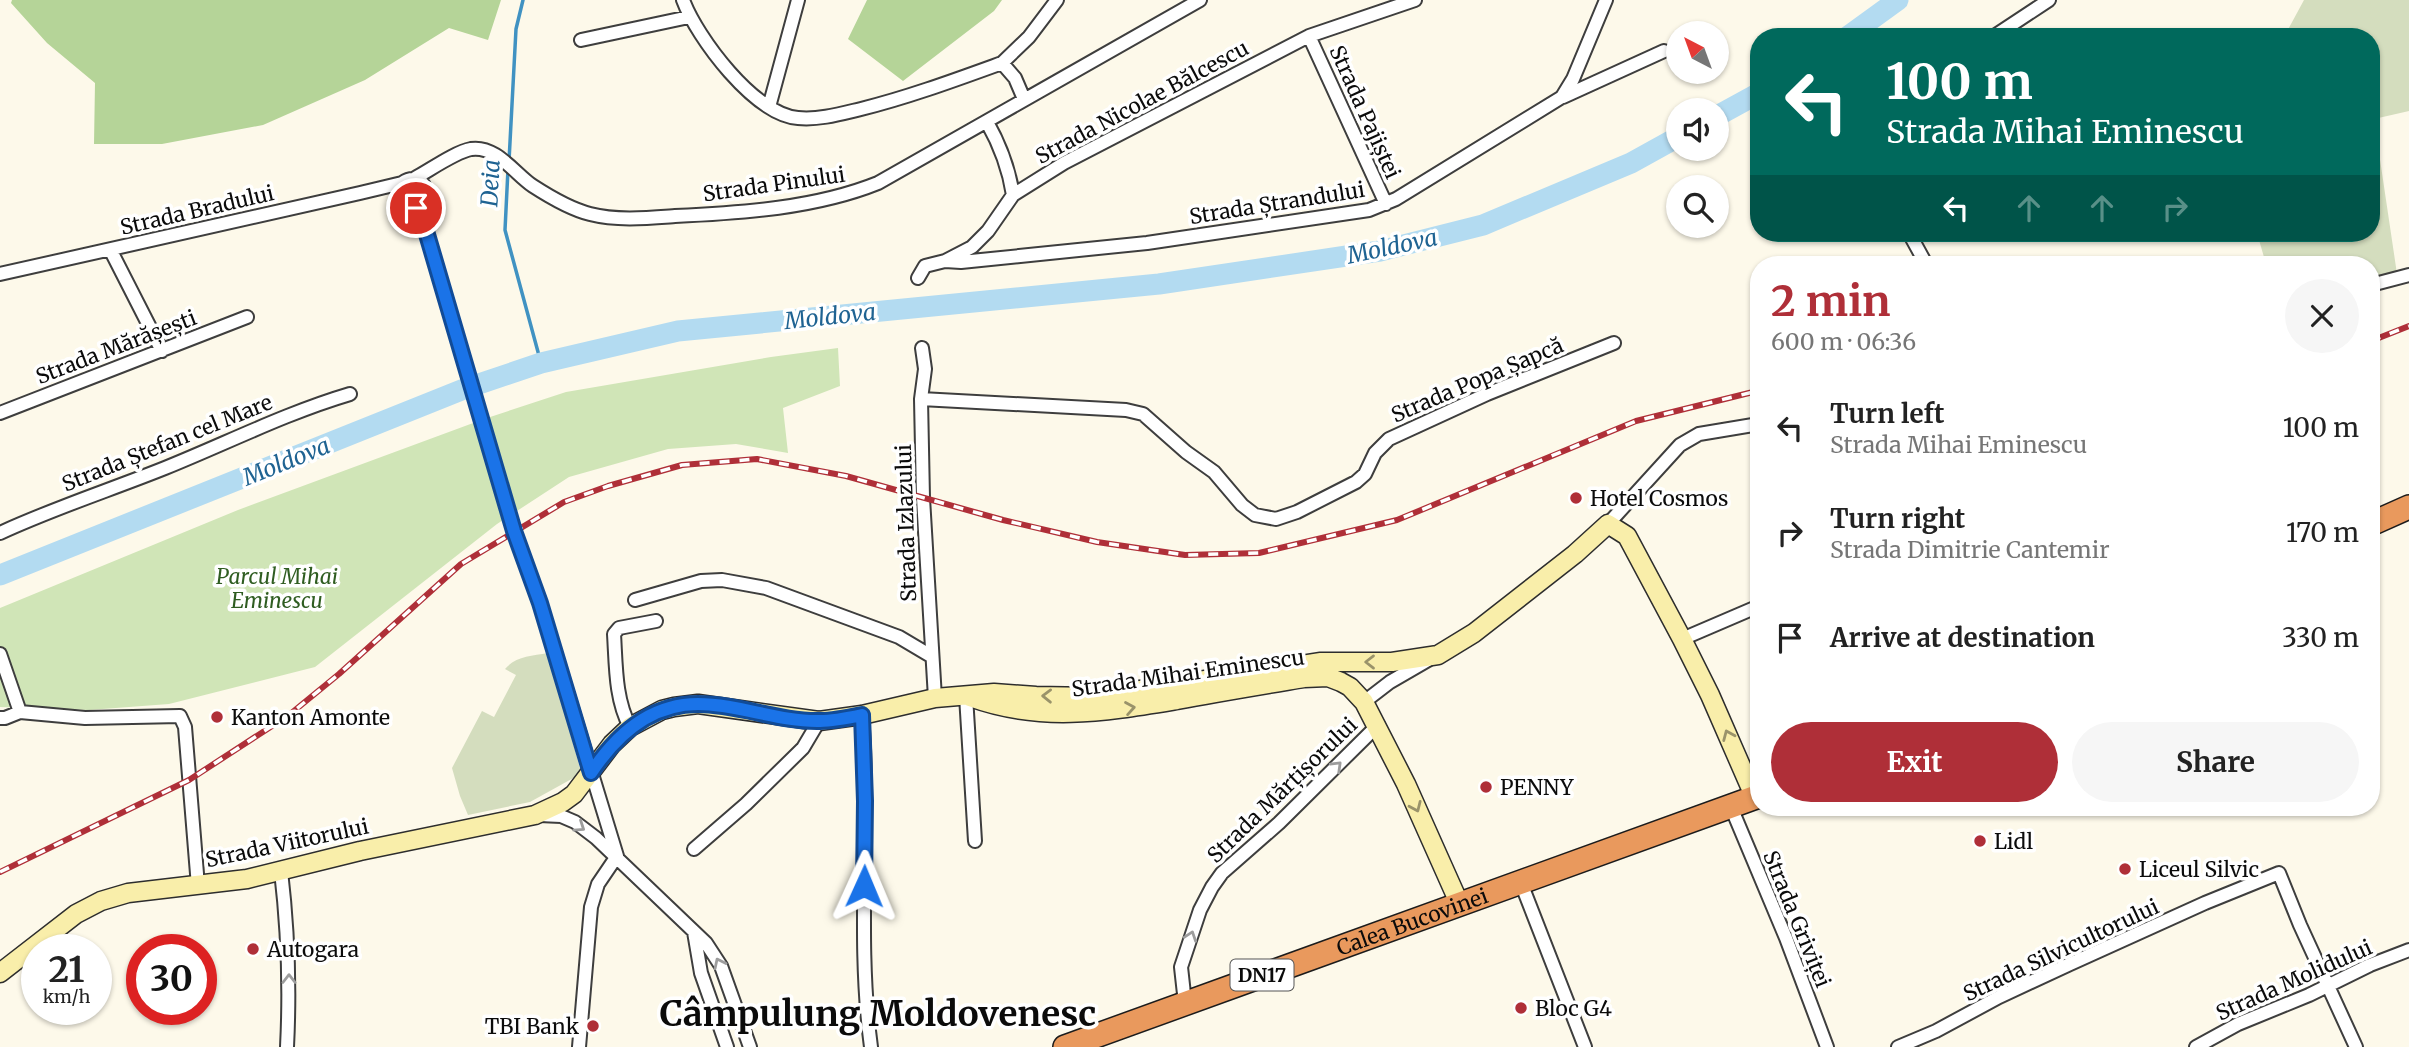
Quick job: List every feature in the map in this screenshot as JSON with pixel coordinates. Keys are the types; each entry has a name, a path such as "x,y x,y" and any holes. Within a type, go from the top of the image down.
{"highway":[{"path":"2380,520 2409,508"},
{"name":"Calea Bucovinei","path":"1065,1047 1750,800"}],"street":[{"path":"683,0 689,17 725,70 769,107 795,118 824,118 912,96 1002,63 1029,37 1057,0"},
{"path":"769,107 798,0"},
{"name":"Strada Pinului","path":"408,181 472,149 489,152 559,201 590,214 656,217 734,212 853,194 878,183 1200,0"},
{"name":"Strada Nicolae Bălcescu","path":"918,278 925,266 945,261 972,247 988,231 1013,195 1064,163 1309,36 1415,0"},
{"name":"Strada Ștrandului","path":"945,261 961,262 1147,243 1287,220 1331,217 1386,204 1553,105 1562,97 1573,79 1606,0"},
{"path":"2007,28 2049,0"},
{"path":"581,40 689,17"},
{"name":"Strada Pajiștei","path":"1309,36 1386,204"},
{"path":"1562,97 1664,51"},
{"path":"1002,63 1015,78 1024,99"},
{"path":"987,122 1003,156 1013,195"},
{"path":"418,207 401,199 399,192 408,181 425,187 424,197 418,207 514,531 540,603 617,856"},
{"name":"Strada Bradului","path":"0,274 111,251 408,181"},
{"path":"111,251 162,351"},
{"path":"2380,283 2409,275"},
{"name":"Strada Mărășești","path":"0,413 247,317"},
{"name":"Strada Popa Șapcă","path":"921,399 1126,410 1143,414 1186,452 1214,472 1255,516 1276,519 1304,509 1356,482 1365,474 1375,453 1389,439 1487,394 1614,344"},
{"name":"Strada Izlazului","path":"922,348 925,369 921,399 923,498 935,698"},
{"name":"Strada Ștefan cel Mare","path":"0,533 47,512 166,468 299,410 350,394"},
{"name":"Strada Mihai Eminescu","path":"966,696 994,706 1036,712 1098,713 1328,677 1350,687 1364,702 1390,681 1474,633 1608,524 1680,445 1699,434 1750,426"},
{"path":"1608,524 1627,536 1682,639 1750,782"},
{"path":"635,600 701,581 722,580 766,588 882,630 931,656"},
{"path":"1682,639 1750,610"},
{"path":"630,727 618,687 614,634 619,628 656,621"},
{"path":"0,654 20,712"},
{"name":"Strada Mihai Eminescu","path":"591,773 604,752 630,727 662,709 698,704 819,722 935,698 994,693 1095,697 1321,662 1392,662 1438,655"},
{"path":"966,696 975,841"},
{"path":"1364,702 1378,726 1460,905"},
{"path":"0,718 20,712 85,718 180,716 185,727 198,886"},
{"path":"862,715 865,801 863,955 871,1047"},
{"path":"694,849 746,804 803,748 819,722"},
{"name":"Strada Mărțișorului","path":"1185,1003 1181,967 1200,910 1212,887 1222,873 1279,823 1378,726"},
{"name":"Strada Viitorului","path":"0,974 76,915 101,901 128,893 198,886 281,871 360,851 535,815 563,802 591,773"},
{"name":"Strada Griviței","path":"1731,807 1786,938 1827,1047"},
{"path":"535,815 561,816 575,822 617,856 706,943 721,966 750,1047"},
{"path":"579,1047 591,907 597,884 617,856"},
{"path":"281,871 289,969 287,1047"},
{"name":"Strada Silvicultorului","path":"1898,1047 1948,1025 1999,997 2205,903 2279,873 2328,985"},
{"path":"1521,883 1585,1047"},
{"path":"694,932 701,973 727,1047"},
{"name":"Strada Molidului","path":"2196,1047 2238,1024 2409,950"},
{"path":"2328,985 2356,1047"}],"green space":[{"path":"12,0 501,0 488,40 449,28 365,80 263,125 162,144 94,144 95,83 47,43 11,3"},
{"path":"867,0 1002,0 994,11 903,81 848,39"},
{"path":"2304,0 2409,0 2409,111 2380,118 2380,28 2289,28"},
{"path":"2380,159 2397,274 2380,278 2380,256 2264,256 2260,242 2380,242"},
{"name":"Parcul Mihai Eminescu","path":"838,348 840,386 783,408 788,453 736,444 668,449 569,477 497,524 315,667 169,704 89,710 0,707 0,608 238,510 484,419 566,392"},
{"path":"548,653 581,772 530,802 468,815 452,768 482,711 494,717 516,675 505,669 519,659"}],"waterway":[{"name":"Deia","path":"509,161 516,29 523,0"},
{"name":"Moldova","path":"1859,28 1898,0"},
{"name":"Moldova","path":"1729,109 1750,98"},
{"name":"Moldova","path":"0,575 464,389 541,363 678,331 1159,284 1380,251 1483,225 1631,163 1666,144"},
{"name":"Deia","path":"508,169 505,230 541,363"}],"railway":[{"path":"2380,337 2409,326"},
{"path":"0,872 189,780 289,715 339,674 461,564 564,502 608,486 682,465 757,459 846,476 1003,520 1097,542 1185,555 1259,553 1397,520 1636,421 1750,393"}],"place":[{"name":"Hotel Cosmos","path":"1576,498"},
{"name":"Kanton Amonte","path":"217,717"},
{"name":"PENNY","path":"1486,787"},
{"name":"Lidl","path":"1980,841"},
{"name":"Liceul Silvic","path":"2125,869"},
{"name":"Autogara","path":"253,949"},
{"name":"Bloc G4","path":"1521,1008"},
{"name":"TBI Bank","path":"593,1026"}],"district":[{"name":"Câmpulung Moldovenesc","path":"878,1014"}],"route":[{"path":"416,208 421,214 498,479 540,603 591,773 604,752 630,727 662,709 674,706 698,704 819,722 862,715 864,886"}]}
